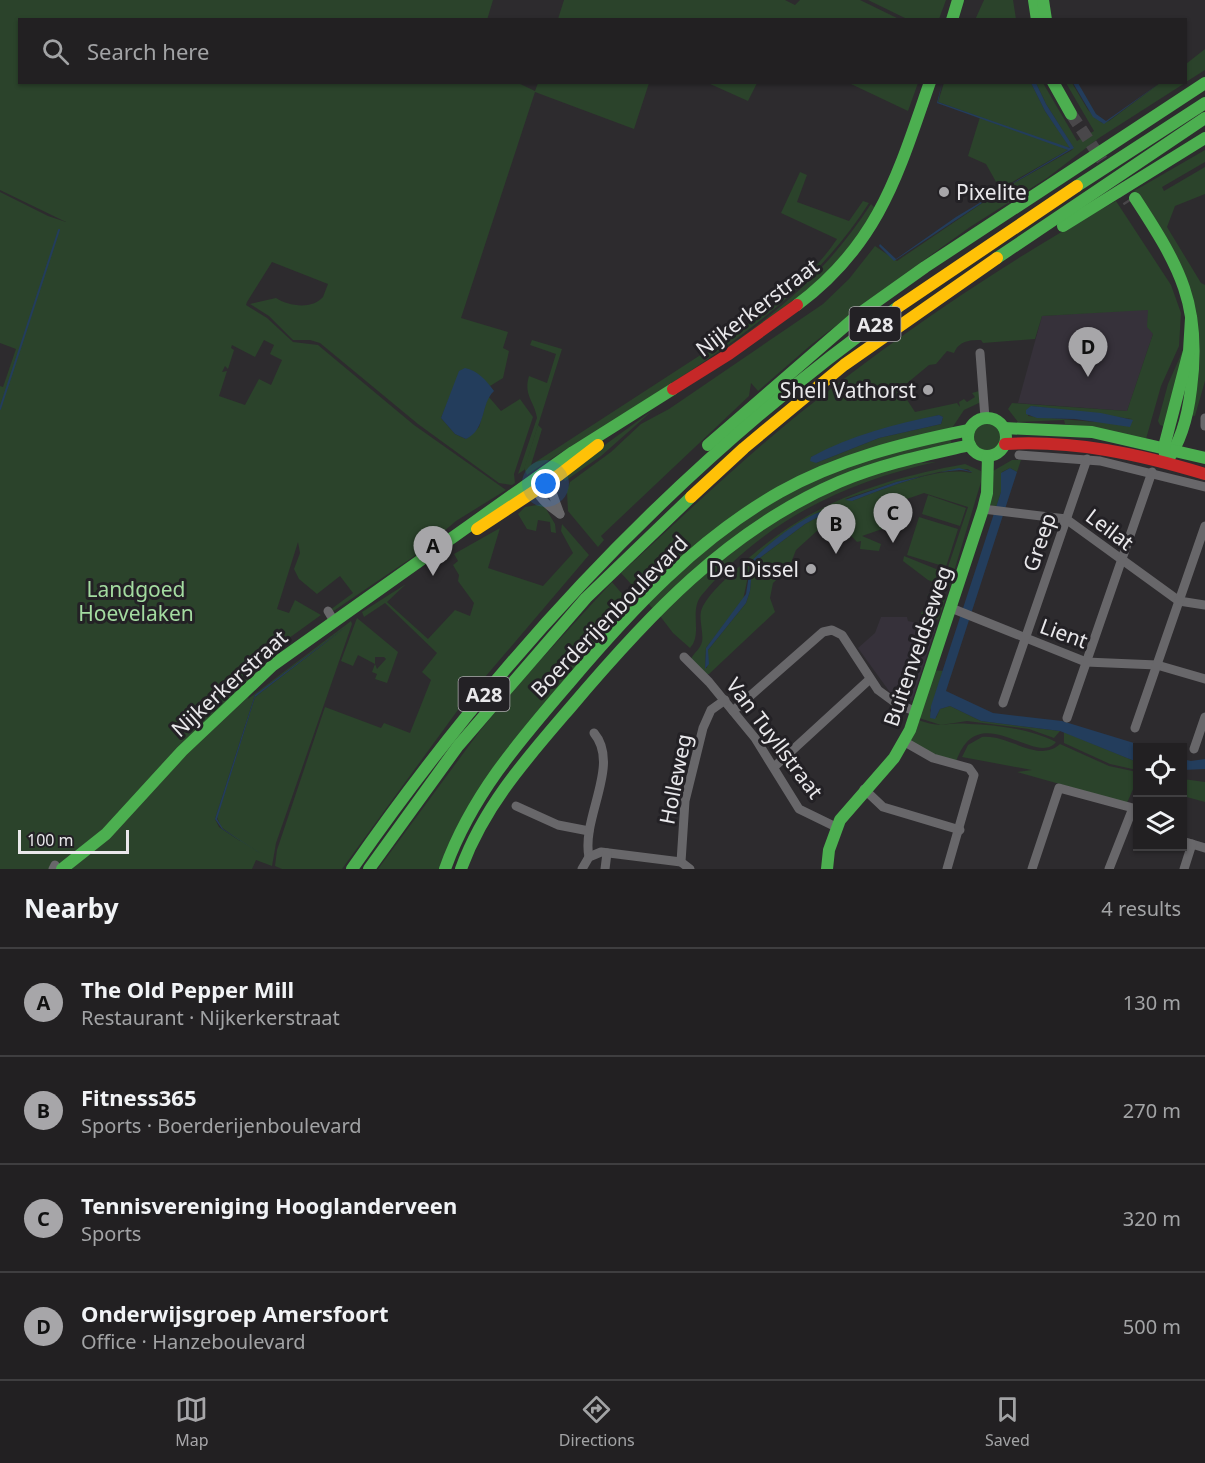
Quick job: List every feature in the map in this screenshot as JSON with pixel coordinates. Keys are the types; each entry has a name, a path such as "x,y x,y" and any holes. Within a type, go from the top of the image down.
{"main road":[{"path":"1034,0 1037,18"},
{"path":"1043,0 1047,18"},
{"path":"953,18 959,1"},
{"name":"A28","path":"578,587 606,548 689,463 748,408 859,314 934,261 1205,83"},
{"name":"Nijkerkerstraat","path":"57,868 106,834 225,707 331,616 539,485 573,452 642,411 789,313 842,265 866,235 888,198 929,84"},
{"path":"1054,84 1074,112 1062,84"},
{"name":"A28","path":"352,869 446,740 514,657 578,587 679,484 822,362 954,266 1205,103"},
{"name":"A28","path":"369,869 458,746 535,655 620,562 744,448 844,365 1035,234 1099,187 1205,118"},
{"name":"A28","path":"1035,234 1047,235 1205,138"},
{"path":"1132,200 1179,279 1191,320 1189,351 1166,462"},
{"path":"1005,444 1004,428 997,420 985,417 974,422 969,430 970,445 975,452 988,456 998,452 1005,444 1030,442 1082,445 1166,462 1205,474"},
{"path":"1004,428 1092,432 1170,448 1205,458"},
{"name":"Boerderijenboulevard","path":"445,869 462,825 489,780 567,684 636,610 693,554 726,527 800,481 873,452 969,430"},
{"name":"Boerderijenboulevard","path":"461,869 476,830 497,794 614,654 701,566 733,540 805,495 887,463 970,445"},
{"name":"Buitenveldseweg","path":"836,827 849,805 891,763 905,742 955,610 988,511 988,456"},
{"path":"827,869 836,827"}],"street":[{"path":"980,352 985,417"},
{"path":"1205,418 1205,426"},
{"path":"1019,455 1087,459 1152,472 1205,487"},
{"name":"Greep","path":"1003,703 1087,459"},
{"path":"1067,718 1152,472"},
{"name":"Leilat","path":"988,511 1066,519 1179,601 1205,605"},
{"path":"1135,728 1205,526"},
{"name":"Lient","path":"955,610 1086,662 1157,665 1205,679"},
{"path":"733,711 828,630 834,630 842,635 870,679 886,698 917,712"},
{"name":"Van Tuyllstraat","path":"684,657 733,711 774,767 799,809 836,827"},
{"path":"774,767 870,679"},
{"name":"Holleweg","path":"681,862 685,801 703,728 711,710 724,700"},
{"path":"1194,749 1205,717"},
{"path":"582,869 589,857 589,831 605,758 601,741 594,733"},
{"path":"905,742 933,758 973,771 975,778 947,869"},
{"path":"1032,869 1059,788 1133,808 1109,869"},
{"path":"864,789 883,807 960,830"},
{"path":"516,806 558,825 589,831"},
{"path":"1127,822 1133,824"},
{"path":"1187,842 1205,848"},
{"path":"1184,869 1186,851"},
{"path":"605,869 607,853"},
{"path":"589,857 607,853 681,862 690,869"}],"shaded area":[{"path":"1149,309 1153,334 1127,411 1018,403 1042,316"},
{"path":"881,617 907,617 908,621 936,627 912,701 900,698 889,691 858,648 875,633"}],"green space":[{"name":"Landgoed Hoevelaken","path":"0,0 493,0 488,18 18,18 18,84 520,84 535,91 538,84 649,84 634,129 535,92 461,318 508,332 503,348 509,351 503,378 490,386 481,377 450,396 441,418 455,434 466,439 479,427 488,396 501,411 520,399 533,417 514,474 515,483 512,485 499,483 418,424 320,343 310,340 293,340 269,316 250,304 276,298 293,305 313,304 323,297 328,284 272,262 247,302 246,305 267,318 293,342 318,345 414,425 506,490 456,521 416,555 332,612 330,610 353,593 340,576 317,594 299,579 294,569 300,553 298,542 277,609 289,613 295,600 321,615 260,659 248,699 351,621 352,624 276,843 272,866 256,860 252,869 0,869 0,386 3,387 16,349 0,343 0,192 48,216 66,222 0,190","holes":["264,340 274,345 270,354 282,360 271,385 259,379 245,405 219,396 227,371 222,372 225,366 228,369 234,350 231,348 232,345 255,357","347,626 255,697 217,817 221,827 240,841 219,827 215,819 255,695"]},
{"path":"564,0 785,0 795,5 800,0 860,0 897,18 558,18"},
{"path":"868,0 946,0 939,18 905,18"},
{"path":"984,0 1013,0 1016,18 976,18"},
{"path":"1205,49 1205,70 1187,81 1187,63"},
{"path":"710,84 756,84 748,101"},
{"path":"851,84 918,84 908,111"},
{"path":"944,84 1032,84 1045,111 1071,148 1061,146 1068,150 1000,189 986,164 968,156 980,117 938,102"},
{"path":"1036,84 1044,84 1077,141 1094,131 1067,84 1073,84 1088,110 1102,123 1109,121 1159,84 1183,84 1099,138 1047,178 970,227 899,278 812,344 758,391 751,383 749,396 601,536 604,540 598,547 568,511 567,492 570,482 611,452 641,424 669,409 823,304 849,279 875,246 897,261 1000,191 1072,150 1073,147"},
{"path":"1205,150 1205,162 1162,187 1164,191 1205,167 1205,194 1175,206 1167,227 1201,283 1205,285 1205,381 1195,416 1190,415 1196,347 1190,295 1182,271 1170,247 1134,191"},
{"path":"800,172 807,175 797,202 849,221 863,201 869,203 836,248 798,288 713,356 527,475 524,468 538,425 542,429 531,465 759,317 811,272 837,239 781,213"},
{"path":"1116,201 1171,285 1181,313 1179,346 1161,386 1146,439 1065,424 1064,420 1018,422 1008,409 1012,403 1127,411 1153,334 1147,327 1148,310 1042,316 1035,339 965,342 954,353 947,351 936,364 929,365 900,389 915,412 957,403 960,407 959,402 964,399 967,402 975,397 972,393 979,391 981,402 964,410 952,428 799,480 643,597 621,573 754,452 837,384 954,300","holes":["1031,406 1132,419 1095,422 1028,416","939,415 943,417 941,424 879,438 816,463 811,457 858,437"]},
{"path":"871,204 877,210 859,238 829,273 752,334 665,390 752,329 803,287 849,235"},
{"path":"1188,312 1189,337 1166,427 1160,425 1158,421 1168,384 1184,348"},
{"path":"532,340 562,349 524,470 518,474 537,418 527,388 529,376 547,383 556,354 530,345"},
{"path":"653,410 601,456 565,481 562,476"},
{"path":"987,422 998,426 1002,437 998,448 987,452 976,448 972,437 976,426"},
{"path":"951,439 952,446 804,493 653,609 647,602 745,516 855,460"},
{"path":"919,459 920,463 936,462 902,470 837,494 778,526 751,547 701,596 696,609 696,636 690,648 673,633 657,612 689,581 807,496"},
{"path":"1012,460 1021,460 1017,472 1010,468 1002,472 1001,492 996,508 989,504 993,471"},
{"path":"965,464 981,471 981,482 949,588 928,580 903,561 904,556 946,573 968,507 924,493 904,500 911,519 862,536 881,544 879,551 860,549 861,541 857,542 838,522 829,520 796,550 789,568 773,583 770,598 775,612 709,674 706,674 691,660 702,642 701,610 706,600 765,544 817,511 845,498 873,487 933,470","holes":["968,469 972,473 959,471 928,475 852,501 845,499 896,482 939,472","834,508 805,524 757,560 752,569 750,591 746,603 708,650 707,668 705,668 706,648 743,600 751,562 802,522 822,511"]},
{"path":"928,495 966,508 960,526 922,514"},
{"path":"543,504 555,524 556,533 551,532 550,522 538,520 536,531 527,529 518,514 525,507"},
{"path":"919,517 958,529 946,567 907,555"},
{"path":"562,524 589,555 463,703 342,869 282,869 275,866 277,850 325,707 381,728 384,723 410,733 431,680 422,672 437,653 385,603 364,617 362,612 406,584 387,602 428,639 455,610 470,616 474,603 458,581 459,575 453,565 458,561 454,554 500,528 488,568 543,586 573,553 561,531"},
{"path":"612,582 635,609 519,740 443,869 378,869 479,732 523,679"},
{"path":"933,592 946,596 939,620 921,614 922,611 927,612 932,598 927,595"},
{"path":"357,618 398,652 387,683 375,679 377,674 372,672 375,664 358,655 353,666 341,661","holes":["375,657 386,659 377,669"]},
{"path":"934,670 943,671 930,711 936,718 940,709 950,706 981,721 1060,731 1054,738 1029,729 967,721 941,725 919,718"},
{"path":"918,720 939,725 961,724 1014,728 1056,742 1047,748 1035,747 1007,737 992,734 978,735 966,743 956,762 938,757 913,743 911,740"},
{"path":"1064,732 1133,760 1133,769 1110,764 1064,743"},
{"path":"982,737 992,737 1042,751 1060,744 1109,766 1133,771 1133,789 1127,803 1017,772 1032,770 962,757 968,745"},
{"path":"1187,780 1205,782 1205,802 1187,797"}],"water":[{"path":"942,84 938,102 1070,148 1045,111 1032,84 1036,84 1046,104 1074,148 1000,191 894,261 879,246 880,244 896,259 956,217 1068,150 937,103"},
{"path":"1074,84 1079,84 1096,114 1106,121 1159,84 1104,124 1093,117"},
{"path":"465,368 474,371 494,391 477,429 466,439 455,434 441,418 459,371"},
{"path":"1031,406 1101,413 1133,420 1130,427 1075,419 1037,418 1026,414 1026,410"},
{"path":"939,415 943,417 941,424 879,438 816,463 810,461 811,457 826,449 857,436"},
{"path":"959,468 973,472 960,470 935,473"},
{"path":"1010,468 1017,472 946,691 993,713 1062,721 1134,743 1133,760 1060,731 981,721 950,706 940,709 935,719 930,718 931,706 1001,492 1001,473"},
{"path":"931,474 852,501 845,500 896,482"},
{"path":"835,508 805,524 757,560 752,569 750,591 746,603 708,650 709,664 705,669 706,648 746,594 751,562 767,546 802,521 814,514"},
{"path":"347,626 255,697 217,819 223,829 260,853 222,829 215,819 255,695"},
{"path":"1205,759 1205,769 1187,770 1187,760"}],"waterway":[{"path":"0,409 59,230"}],"tunnel":[{"path":"1071,114 1102,160"},
{"path":"1118,185 1129,202"}],"traffic: fast":[{"path":"953,18 958,0"},
{"path":"1034,0 1037,18"},
{"path":"1043,0 1046,18"},
{"path":"708,445 859,314 925,267 1205,83"},
{"path":"797,305 825,282 867,232 895,177 929,84"},
{"path":"1054,84 1071,114"},
{"path":"1077,186 1205,103"},
{"path":"997,258 1205,118"},
{"path":"1063,226 1205,138"},
{"path":"1135,198 1175,267 1184,288 1193,333 1194,360 1188,408 1180,437 1166,462"},
{"path":"352,869 470,712 601,564 670,495 743,429 819,366 898,307"},
{"path":"1166,462 1164,447 1189,351 1191,318"},
{"path":"62,869 106,834 182,751 273,665 573,452 673,389"},
{"path":"987,418 1001,423 1006,437 1001,451 987,456 973,451 968,437 973,423 987,418"},
{"path":"1004,428 1092,432 1205,458"},
{"path":"445,869 468,817 515,747 617,629 693,554 750,511 802,480 872,454 969,430"},
{"path":"461,869 494,804 538,745 629,641 691,579 761,525 798,502 839,482 887,465 970,445"},
{"path":"827,869 829,850 840,820 894,758 910,730 983,509 987,493 988,456"},
{"path":"369,869 458,746 586,598 691,497"}],"traffic: slow":[{"path":"898,307 1077,186"},
{"path":"691,497 744,448 844,365 997,258"},
{"path":"477,529 559,475 598,445"}],"traffic: jam":[{"path":"673,389 729,354 797,305"},
{"path":"1005,444 1081,446 1156,460 1205,474"}],"place":[{"name":"Pixelite","path":"944,192"},
{"name":"Onderwijsgroep Amersfoort","path":"1088,377"},
{"name":"Shell Vathorst","path":"928,390"},
{"name":"Tennisvereniging Hooglanderveen","path":"893,543"},
{"name":"Fitness365","path":"836,554"},
{"name":"De Dissel","path":"811,569"},
{"name":"The Old Pepper Mill","path":"433,576"}]}
